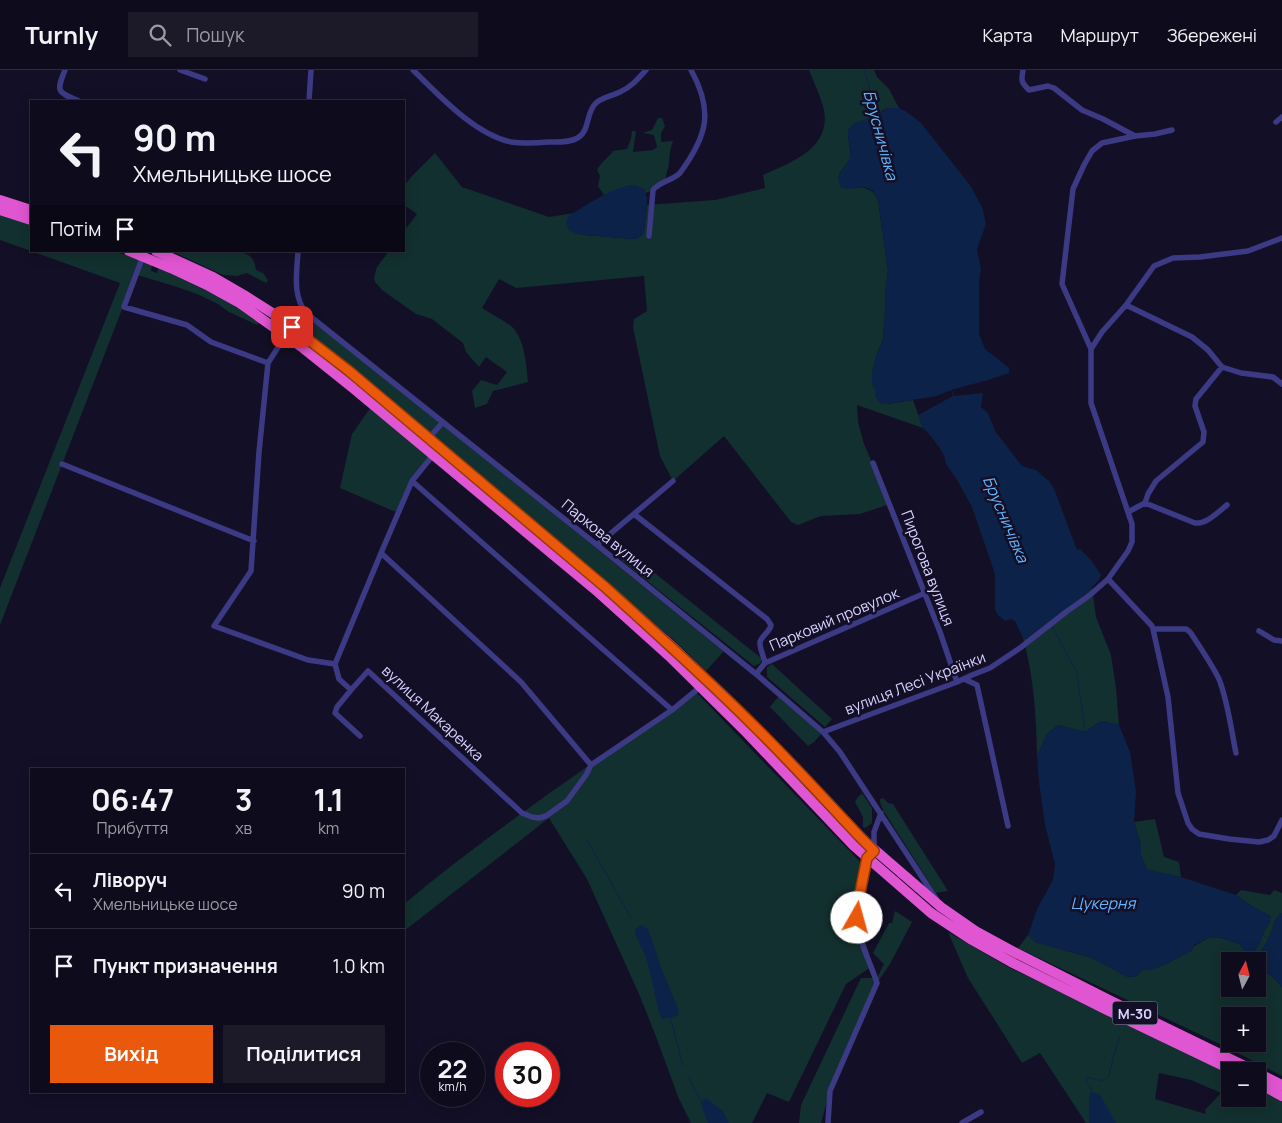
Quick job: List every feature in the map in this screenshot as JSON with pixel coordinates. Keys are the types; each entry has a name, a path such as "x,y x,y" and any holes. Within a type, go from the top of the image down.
{"highway":[{"path":"0,200 30,210"},
{"path":"0,210 30,220"},
{"name":"М-30","path":"132,252 175,270 225,295 289,331 349,371 429,438 437,451 599,593 700,687 747,733 854,846 870,854 941,907 1013,957 1107,1010 1221,1065"},
{"name":"М-30","path":"158,252 213,277 260,306 342,379 437,451 605,587 675,649 754,726 861,838 870,854 931,913 972,940 1111,1001 1236,1062"},
{"name":"М-30","path":"1266,1077 1282,1085"},
{"path":"1266,1087 1282,1096"}],"street":[{"path":"65,70 59,85 60,92 76,100"},
{"path":"180,70 204,80"},
{"path":"309,100 311,70"},
{"path":"413,70 474,125 492,135 530,144 576,138 584,131 592,109 597,102 627,88 638,80 646,70"},
{"path":"649,236 653,190 659,184 676,177 680,173 704,132 705,105 701,90 691,70"},
{"path":"1023,70 1021,79 1029,90 1048,86 1054,88 1082,110 1134,136"},
{"path":"1276,122 1282,117"},
{"path":"1091,349 1062,284 1073,189 1092,151 1102,143 1172,130"},
{"path":"1091,349 1102,332 1126,305 1154,266 1173,258 1200,257 1248,251 1282,238"},
{"name":"Паркова вулиця","path":"298,252 296,284 299,301 306,313 598,545 756,674 823,732 840,752 941,907"},
{"path":"143,256 124,306 187,325 211,342 268,363"},
{"path":"1126,305 1192,337 1208,350 1222,367 1273,377 1282,384"},
{"path":"289,331 268,363 259,452 252,566 249,574 214,626 308,660 335,664"},
{"name":"вулиця Лесі Українки","path":"823,732 990,668 1020,648 1090,595 1108,579 1128,551 1132,542 1132,524 1091,403 1091,349"},
{"path":"1128,512 1145,503 1156,481 1203,442 1204,432 1195,406 1196,399 1222,367"},
{"path":"429,438 443,422"},
{"path":"360,736 335,713 337,707 351,690 339,679 335,664 412,481 437,451"},
{"name":"Пирогова вулиця","path":"873,463 940,632 957,682"},
{"path":"62,464 254,541"},
{"path":"412,481 672,710"},
{"path":"598,545 673,481"},
{"path":"1145,503 1195,523 1206,521 1227,505"},
{"path":"634,514 767,619 771,625 770,629 760,642 765,663"},
{"path":"381,552 521,682 591,765 672,710 700,687"},
{"path":"1108,579 1152,626 1168,697 1178,793 1188,823 1192,829 1199,834 1259,842 1274,836 1282,820"},
{"name":"Парковий провулок","path":"756,674 765,663 925,594"},
{"path":"1153,629 1186,629 1190,632 1220,681 1236,752"},
{"path":"1259,631 1274,640 1282,641"},
{"name":"вулиця Макаренка","path":"351,690 368,671 522,814 539,818 546,816 568,801 591,765"},
{"path":"964,678 977,685 1008,826"},
{"path":"828,1123 830,1091 877,983 861,939 857,908 874,832 881,813"},
{"path":"962,1123 981,1112"}],"green space":[{"path":"809,70 874,70 877,77 889,89 899,108 888,108 876,117 854,124 848,137 850,158 839,174 853,187 865,188 874,193 878,200 888,271 883,339 872,373 875,396 887,404 913,400 923,428 857,405 858,422 864,444 890,504 860,514 821,516 798,525 791,522 724,436 673,481 660,456 633,327 634,319 647,311 644,276 516,288 499,279 482,308 510,325 519,336 524,351 528,382 493,391 487,404 475,408 472,391 481,380 497,385 507,372 486,357 479,367 466,352 463,343 432,319 416,314 382,290 375,282 374,278 377,267 388,252 405,252 405,230 417,214 405,206 405,185 435,153 462,187 549,217 574,213 570,217 575,233 634,239 640,237 644,231 647,205 715,200 765,188 763,175 807,152 821,135 825,123 824,110"},
{"path":"658,118 662,118 665,126 661,133 661,142 673,141 666,179 656,184 649,192 645,193 644,189 630,185 604,195 598,186 600,176 597,170 599,167 613,151 627,149 632,131 636,131 633,152 653,150 657,147 654,135 643,133 652,130"},
{"path":"0,214 30,224 30,251 0,240"},
{"path":"34,252 117,252 141,260 0,625 0,588 120,283"},
{"path":"173,252 241,252 251,257 256,270 263,273 268,280 266,283 247,273 237,276 223,275"},
{"path":"143,261 152,265 151,271 157,273 159,267 224,299 259,322 257,325 197,294 137,275"},
{"path":"306,313 724,651 706,671 677,643 432,434 293,322 295,318"},
{"path":"371,407 432,457 412,481 398,513 340,488 352,434"},
{"path":"626,550 761,658 761,663 754,666 622,561 621,554"},
{"path":"1092,588 1096,617 1111,655 1119,725 1101,721 1085,732 1058,725 1047,734 1037,756 1034,697 1030,667 1023,638 1026,639"},
{"path":"772,664 832,719 825,727 767,677 767,667"},
{"path":"742,667 823,732 814,742 808,746 770,707 778,697"},
{"path":"695,691 865,867 857,913 871,967 846,984 789,1102 767,1093 752,1123 691,1123 679,1099 639,994 587,879 549,818 405,930 405,903 474,848"},
{"path":"862,793 872,808 872,823 865,828 863,827 863,817 855,802"},
{"path":"883,798 888,803 893,804 948,891 936,893 883,810 880,799"},
{"path":"1155,819 1164,857 1179,862 1181,877 1147,870 1141,855 1141,845 1134,822"},
{"path":"1241,890 1270,895 1274,890 1282,893 1282,913 1275,920 1262,952 1221,952 1221,998 1266,998 1266,973 1272,976 1282,987 1282,1076 1266,1068 1266,1062 1255,1062 1236,1052 1266,1052 1266,1007 1221,1007 1221,1045 1018,948 1028,935 1035,942 1092,958 1129,977 1137,976 1142,970 1150,970 1164,965 1191,951 1194,946 1210,937 1221,938 1239,944 1262,935 1271,916 1236,895"},
{"path":"895,911 912,922 890,964 877,983 830,1091 821,1123 799,1123 801,1105 861,978 877,978 884,964 873,953 889,923 892,923"},
{"path":"948,932 1008,967 1221,1070 1221,1093 1221,1107 1266,1107 1266,1093 1282,1100 1282,1123 1086,1123 1040,1053 1022,1063 968,978","holes":["1159,1073 1191,1080 1221,1093 1205,1110 1206,1114 1155,1099"]}],"water":[{"path":"888,108 899,108 921,123 970,185 982,207 986,224 977,249 981,269 979,281 979,334 985,349 1009,368 1009,373 937,396 882,404 875,396 875,389 872,383 872,373 877,353 883,339 888,271 878,200 875,193 870,189 845,189 840,187 838,177 850,156 849,128 855,123 877,116"},
{"path":"636,185 644,189 647,198 644,231 640,237 634,239 585,235 569,230 566,223 568,216 612,191"},
{"path":"983,393 981,407 988,413 995,431 1022,466 1036,470 1050,482 1077,550 1080,549 1091,560 1101,575 1099,580 1081,598 1026,639 1023,638 1015,621 1011,619 1005,621 995,610 995,574 972,507 946,464 941,450 923,428 918,415 953,396"},
{"name":"Цукерня","path":"1101,721 1119,725 1130,752 1136,792 1134,822 1141,845 1141,855 1147,869 1181,877 1236,895 1271,916 1262,935 1262,940 1254,952 1245,952 1239,944 1221,938 1210,937 1194,945 1191,951 1164,965 1152,970 1142,970 1137,976 1132,977 1124,976 1092,958 1035,942 1028,935 1038,907 1053,880 1055,864 1045,825 1037,756 1047,734 1058,725 1085,732"},
{"path":"1282,913 1282,987 1272,976 1266,973 1266,952 1261,952 1275,920"},
{"path":"641,925 649,931 662,970 679,1011 677,1016 663,1019 660,1016 647,960 635,933 635,929"},
{"path":"1091,1092 1100,1095 1116,1123 1089,1123 1089,1096"},
{"path":"707,1099 723,1111 729,1123 708,1123 701,1104 701,1101"}],"waterway":[{"name":"Брусничівка","path":"864,70 876,118"},
{"name":"Брусничівка","path":"951,389 954,397"},
{"name":"Брусничівка","path":"1052,626 1077,673 1085,732"},
{"path":"587,840 631,918"},
{"path":"1261,934 1268,938"},
{"path":"670,1016 683,1066"},
{"name":"Брусничівка","path":"1091,1092 1091,1088 1086,1082 1087,1078 1102,1081 1109,1076 1120,1036"},
{"path":"689,1078 701,1101"}],"route":[{"path":"292,327 349,371 605,587 675,649 754,726 874,851 867,858 857,908 857,918"}]}
